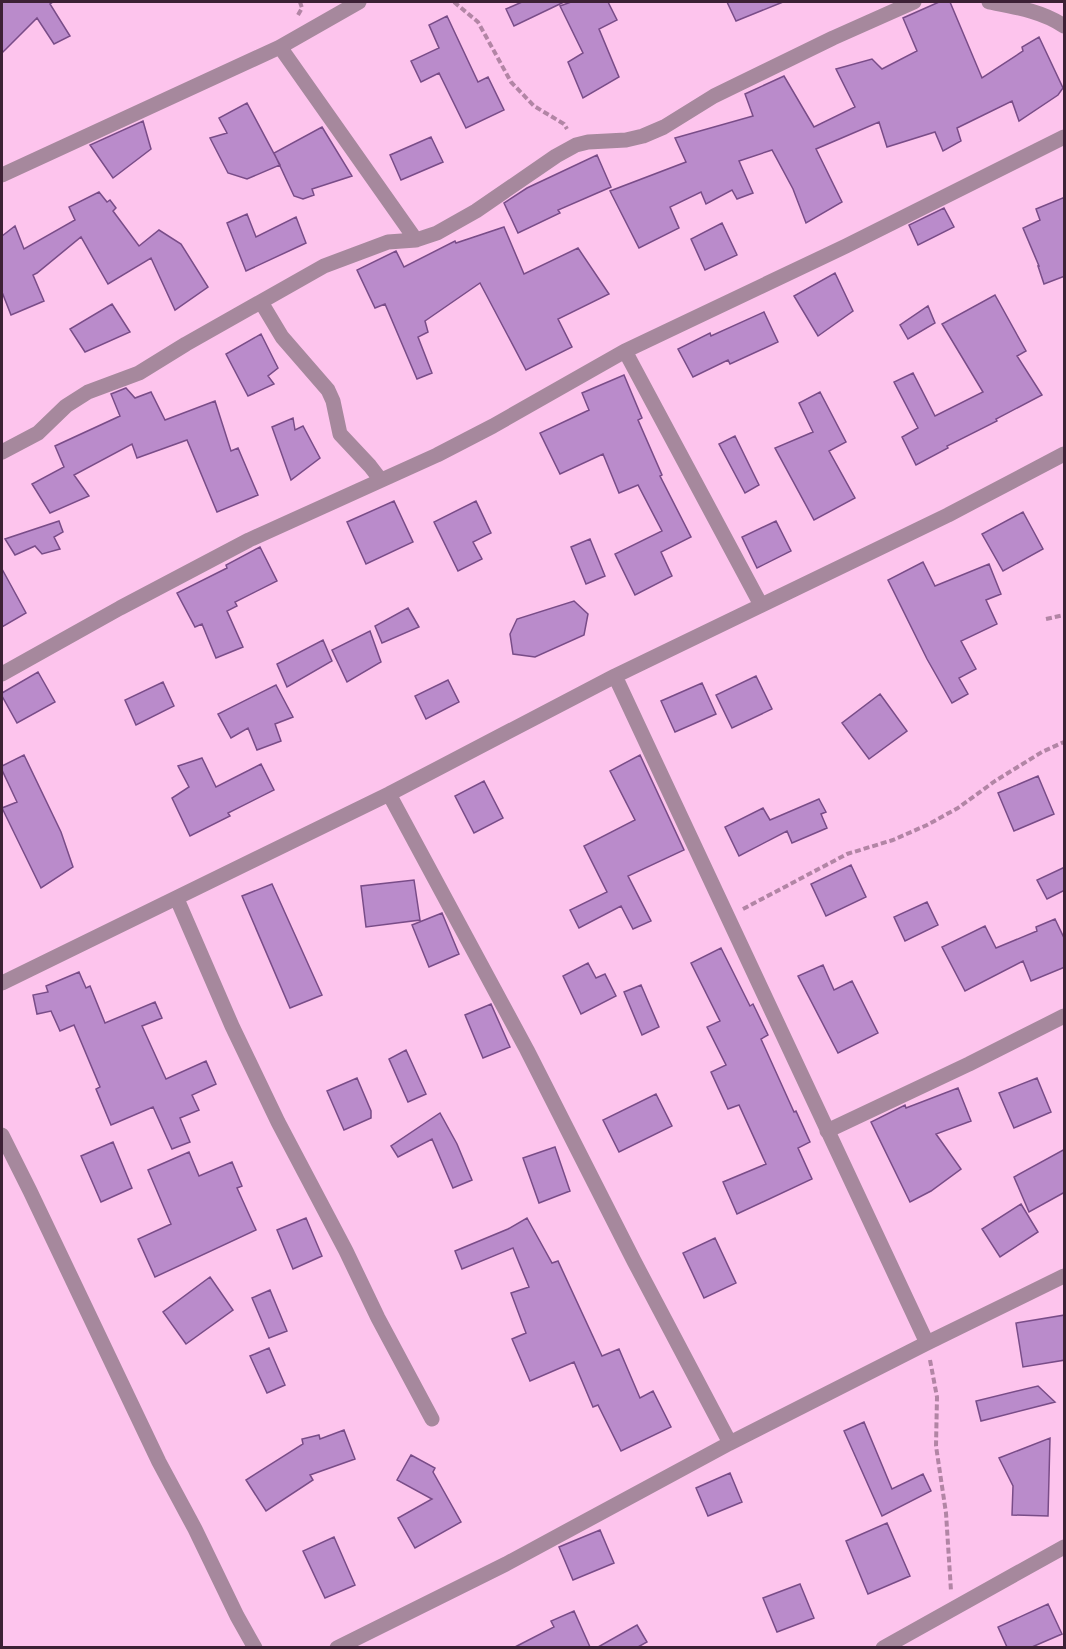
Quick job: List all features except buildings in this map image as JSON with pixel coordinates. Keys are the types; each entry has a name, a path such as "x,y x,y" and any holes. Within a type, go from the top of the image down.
{"street":[{"path":"2,175 280,47 358,2"},
{"path":"2,452 38,433 66,406 88,392 140,373 186,344 324,266 370,247 388,242 416,240 453,225 477,212 556,156 576,145 644,136 714,96 833,38 914,2"},
{"path":"988,2 1029,10 1056,20 1065,26"},
{"path":"280,47 416,240"},
{"path":"2,674 249,540 437,455 625,351 846,246 1065,136"},
{"path":"261,302 282,337 328,390 333,401 340,434 380,480"},
{"path":"625,351 761,605"},
{"path":"2,983 389,794 615,676 948,516 1065,454"},
{"path":"615,676 726,918 927,1343"},
{"path":"389,794 527,1050 730,1443"},
{"path":"177,899 232,1026 278,1122 432,1419"},
{"path":"827,1131 1065,1016"},
{"path":"2,1136 159,1462 255,1647"},
{"path":"337,1647 506,1564 730,1443 1065,1276"},
{"path":"883,1647 1065,1547"}],"path":[{"path":"454,2 478,22 511,82 534,106 564,124 576,145"},
{"path":"1046,619 1065,615"},
{"path":"726,918 847,854 893,840 927,825 958,808 995,781 1042,752 1065,742"},
{"path":"927,1343 937,1397 936,1446 946,1513 951,1571 951,1610"}]}
